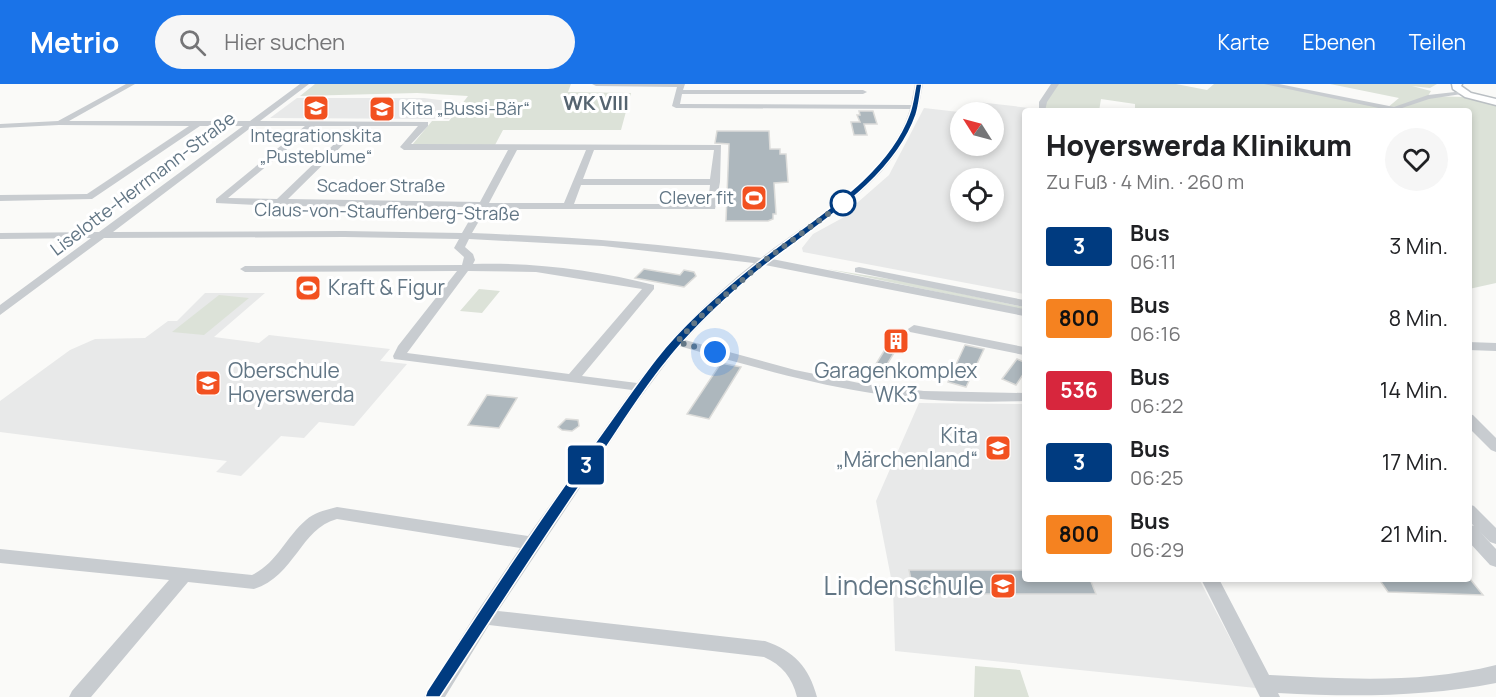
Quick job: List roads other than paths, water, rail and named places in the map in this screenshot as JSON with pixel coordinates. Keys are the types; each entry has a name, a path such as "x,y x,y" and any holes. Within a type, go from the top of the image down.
{"main road":[{"path":"1457,84 1456,87 1464,93 1496,102"}],"street":[{"path":"59,123 131,84"},
{"name":"Liselotte-Herrmann-Straße","path":"0,311 306,84"},
{"path":"596,84 861,88 868,106"},
{"path":"434,697 531,543 640,387 698,319 768,257 839,207 882,164 897,144 915,107 919,84"},
{"path":"1042,108 1043,102 1055,84"},
{"path":"1268,84 1389,108"},
{"path":"1397,108 1444,87 1457,84"},
{"path":"680,87 676,106 915,107"},
{"path":"1428,96 1464,93"},
{"name":"Scadoer Straße","path":"0,126 59,123 425,124 404,147 514,147"},
{"path":"0,198 88,197 199,123"},
{"name":"Scadoer Straße","path":"313,124 219,201 462,202 483,207 712,207 715,182"},
{"name":"Scadoer Straße","path":"278,203 360,124"},
{"path":"576,182 715,182 718,147 514,147 459,248 469,256 465,268 402,349 399,356 640,387"},
{"path":"568,206 591,147"},
{"name":"Claus-von-Stauffenberg-Straße","path":"0,228 113,227 467,233 768,257"},
{"name":"Claus-von-Stauffenberg-Straße","path":"0,236 467,233"},
{"path":"768,257 1022,304"},
{"path":"768,257 1022,313"},
{"path":"245,269 510,266 561,270 650,287 573,378"},
{"path":"914,329 1022,351"},
{"path":"677,342 820,380 866,389 920,394 1022,397"},
{"path":"1472,346 1496,347"},
{"path":"1472,422 1496,447"},
{"path":"0,556 258,581 271,574 314,522 328,514 337,513 531,543"},
{"path":"1472,514 1496,538"},
{"path":"1472,534 1496,560"},
{"path":"78,697 185,574"},
{"path":"1212,582 1266,690 1393,689 1441,686 1496,675"},
{"path":"483,617 765,649 787,659 797,670 807,697"}],"place":[{"name":"Integrationskita „Pusteblume“","path":"316,108"},
{"name":"Kita „Bussi-Bär“","path":"382,109"},
{"name":"Clever fit","path":"754,198"},
{"name":"Kraft & Figur","path":"308,288"},
{"name":"Garagenkomplex WK3","path":"896,341"},
{"name":"Oberschule Hoyerswerda","path":"208,383"},
{"name":"Kita „Märchenland“","path":"998,448"},
{"name":"Lindenschule","path":"1003,586"}],"district":[{"name":"WK VIII","path":"596,103"}]}
